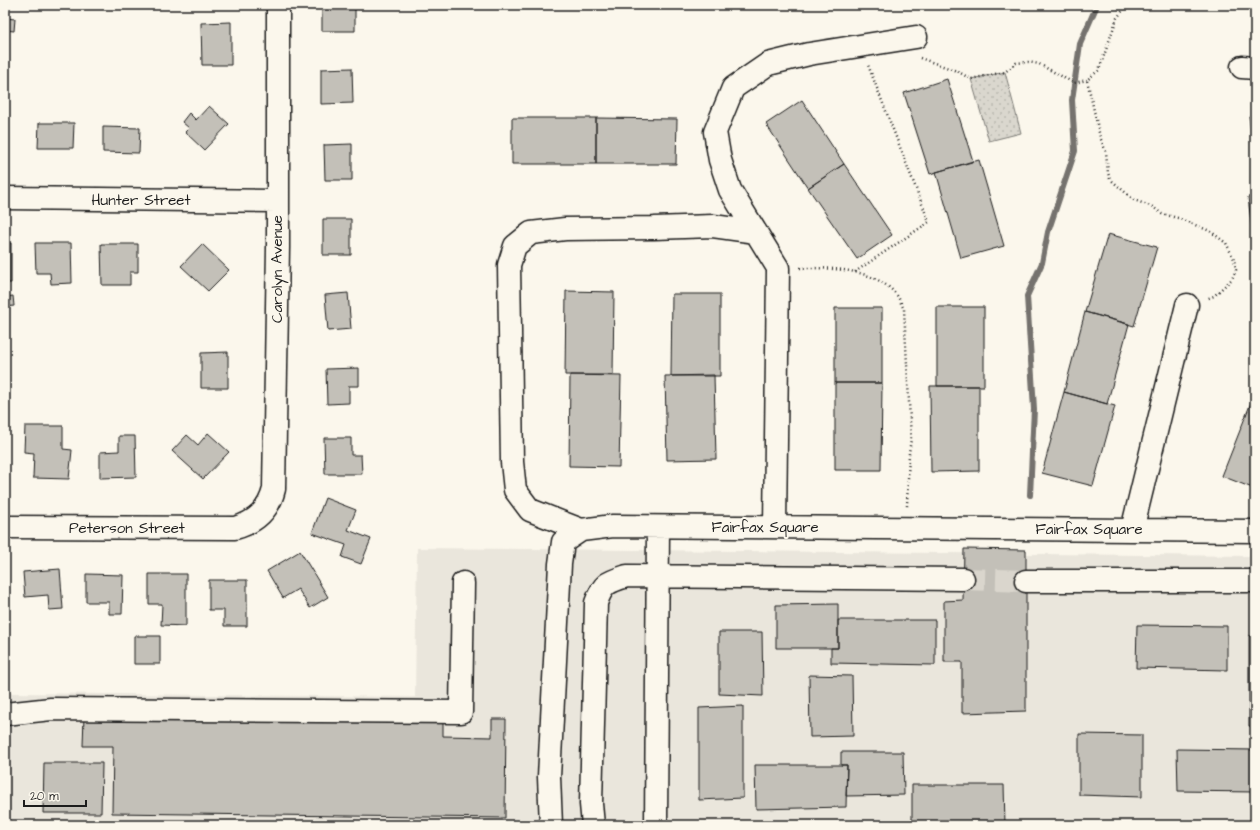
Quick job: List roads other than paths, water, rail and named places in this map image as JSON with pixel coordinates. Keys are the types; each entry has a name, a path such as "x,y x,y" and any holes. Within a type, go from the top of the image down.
{"street":[{"name":"Carolyn Avenue","path":"249,524 263,513 272,498 274,489 278,5"},
{"path":"775,527 778,268 730,190 720,160 715,132 733,88 768,64 809,54 908,38"},
{"name":"Hunter Street","path":"5,198 277,201"},
{"path":"581,530 530,510 515,490 512,462 509,265 515,246 531,233 565,229 713,226 756,232"},
{"path":"1132,530 1187,305"},
{"name":"Peterson Street","path":"5,527 235,528 249,524"},
{"name":"Fairfax Square","path":"551,825 549,777 560,564 563,542 581,530 613,526 658,528 775,527 1255,531"},
{"path":"656,825 658,528"},
{"path":"593,825 591,804 596,603 600,592 608,582 627,576 963,579"},
{"path":"1026,581 1255,581"},
{"path":"5,714 52,709 461,712 463,583"}],"waterway":[{"path":"1030,495 1034,409 1027,296 1042,263 1048,232 1075,151 1072,100 1080,44 1097,5"}],"tunnel":[{"path":"963,579 1026,581"}]}
